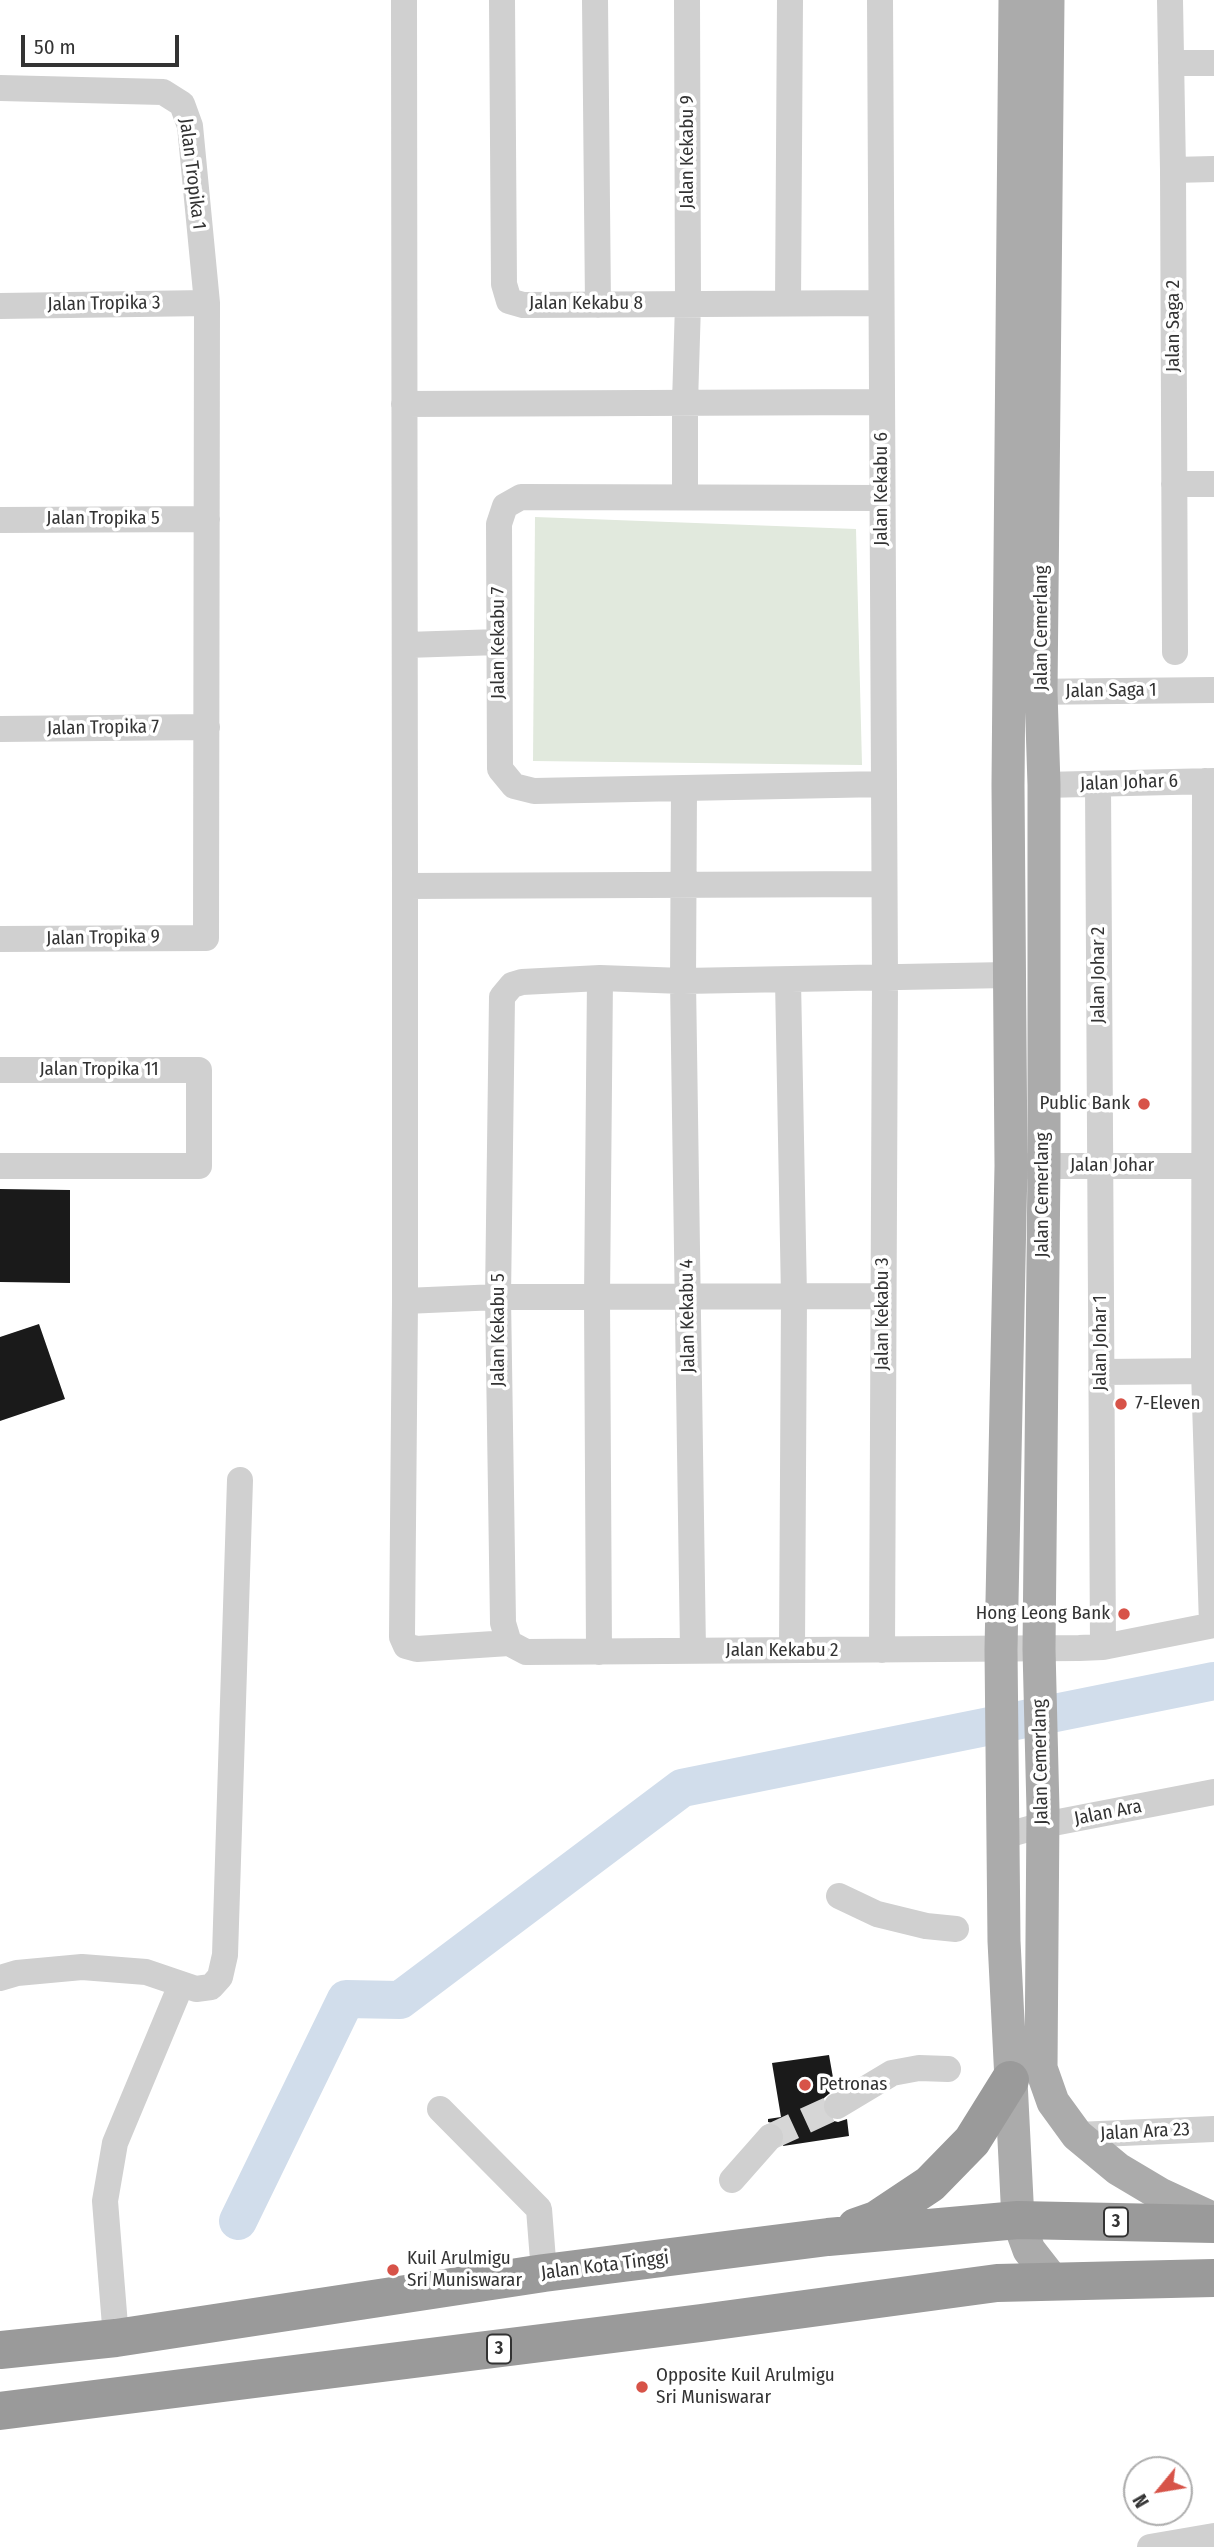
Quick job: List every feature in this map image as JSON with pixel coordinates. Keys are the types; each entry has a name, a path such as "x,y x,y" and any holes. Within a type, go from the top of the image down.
{"highway":[{"path":"828,2237 876,2220 930,2184 972,2141 1010,2080"},
{"name":"Jalan Kota Tinggi","path":"0,2350 116,2338 544,2273 828,2237 1018,2220 1214,2221"},
{"name":"3","path":"0,2411 998,2283 1214,2278"}],"main road":[{"name":"Jalan Cemerlang","path":"1014,0 1025,692 1044,785 1044,1165 1039,1658 1043,1817 1041,2068 1053,2102 1077,2136 1118,2169 1214,2221"},
{"name":"Jalan Cemerlang","path":"1048,0 1025,692 1008,975 1011,1166 1001,1661 1010,2080 1018,2220 1029,2250 1054,2282"}],"street":[{"path":"404,0 405,1301 498,1297 883,1296"},
{"name":"Jalan Kekabu 8","path":"502,0 504,284 509,301 523,305 881,303"},
{"path":"595,0 598,305"},
{"name":"Jalan Kekabu 9","path":"685,497 688,304 687,0"},
{"path":"788,303 790,0"},
{"name":"Jalan Kekabu 6","path":"880,0 885,978"},
{"name":"Jalan Saga 2","path":"1170,0 1175,652"},
{"path":"1171,63 1214,63"},
{"name":"Jalan Tropika 1","path":"0,88 163,92 182,104 190,126 207,303"},
{"path":"1173,170 1214,169"},
{"path":"207,303 207,727"},
{"name":"Jalan Tropika 3","path":"0,306 207,303"},
{"path":"404,404 882,402"},
{"path":"1174,484 1214,484"},
{"name":"Jalan Kekabu 7","path":"882,498 521,497 505,506 499,524 499,642 500,769 514,786 534,791 884,784"},
{"name":"Jalan Tropika 5","path":"0,520 207,519"},
{"path":"406,645 499,642"},
{"name":"Jalan Saga 1","path":"1025,692 1214,690"},
{"name":"Jalan Tropika 7","path":"0,729 207,727"},
{"name":"Jalan Tropika 9","path":"0,939 206,937 207,727"},
{"path":"1039,1658 1213,1625 1209,1371 1209,781"},
{"name":"Jalan Johar 6","path":"1044,785 1209,781"},
{"name":"Jalan Johar 2","path":"1098,784 1100,1166"},
{"name":"Jalan Kekabu 4","path":"684,788 683,981 693,1651"},
{"path":"405,886 884,884"},
{"path":"599,1652 597,1297 600,978 683,981 1008,975"},
{"name":"Jalan Kekabu 5","path":"517,1648 503,1623 498,1297 502,997 512,985 522,982 600,978"},
{"name":"Jalan Kekabu 3","path":"882,1650 885,978"},
{"path":"788,980 794,1297 792,1650"},
{"name":"Jalan Tropika 11","path":"0,1070 199,1070 199,1166 0,1166"},
{"name":"Jalan Johar","path":"1011,1166 1210,1166"},
{"name":"Jalan Johar 1","path":"1100,1166 1103,1647"},
{"name":"Jalan Kekabu 2","path":"405,1301 402,1637 406,1646 417,1649 517,1648 599,1652 882,1650 1001,1661 1039,1658"},
{"path":"1101,1372 1209,1371"},
{"path":"0,1978 16,1973 82,1967 146,1972 196,1989 211,1987 220,1977 225,1955 240,1480"},
{"name":"Jalan Ara","path":"1003,1823 1214,1792"},
{"path":"839,1896 877,1914 926,1926 956,1929"},
{"path":"116,2338 105,2201 115,2143 181,1985"},
{"path":"837,2106 892,2073 919,2068 948,2069"},
{"path":"440,2109 539,2209 544,2273"},
{"name":"Jalan Ara 23","path":"1077,2136 1214,2129"},
{"path":"732,2180 770,2137"},
{"path":"1150,2547 1214,2536"}],"shaded area":[{"path":"535,517 856,529 862,765 533,761"}],"building":[{"path":"0,1189 70,1190 70,1283 0,1282"},
{"path":"39,1324 65,1399 0,1421 0,1337"},
{"name":"Petronas","path":"829,2055 835,2089 824,2098 821,2107 830,2120 838,2122 847,2119 849,2136 783,2146 785,2131 780,2125 768,2122 768,2119 781,2117 772,2063"}],"waterway":[{"path":"238,2221 346,1999 400,2000 682,1788 1214,1681"}],"tunnel":[{"path":"770,2137 837,2106"}],"place":[{"name":"Public Bank","path":"1144,1104"},
{"name":"7-Eleven","path":"1121,1404"},
{"name":"Hong Leong Bank","path":"1124,1614"},
{"name":"Petronas","path":"805,2085"},
{"name":"Kuil Arulmigu Sri Muniswarar","path":"393,2270"},
{"name":"Opposite Kuil Arulmigu Sri Muniswarar","path":"642,2387"}]}
